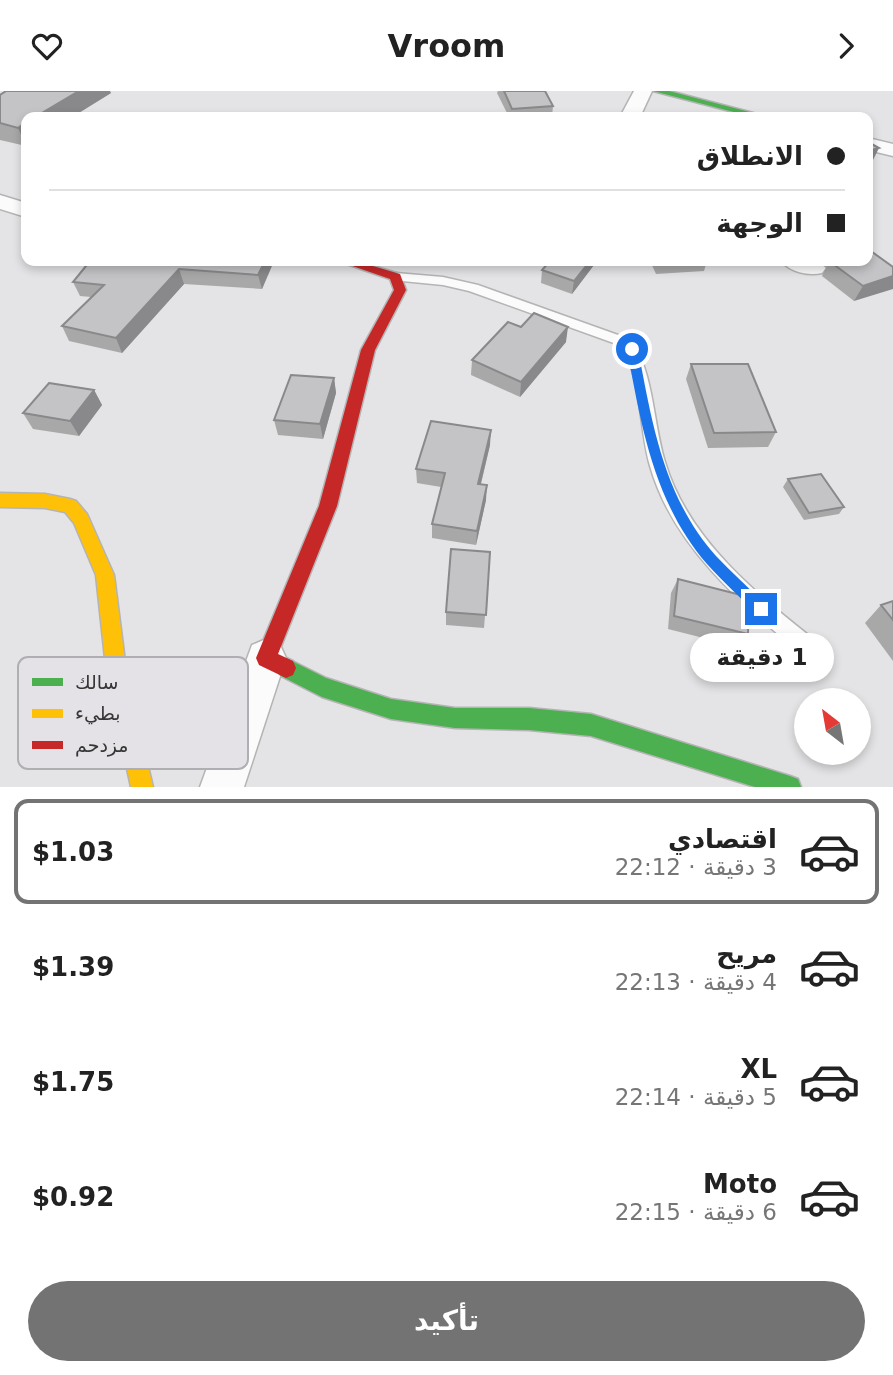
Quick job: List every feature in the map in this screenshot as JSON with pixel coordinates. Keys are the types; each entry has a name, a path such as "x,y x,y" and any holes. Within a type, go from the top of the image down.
{"street":[{"path":"632,112 643,91"},
{"path":"658,91 744,112"},
{"path":"873,145 893,151"},
{"path":"0,202 21,208"},
{"path":"248,711 266,658 328,506 368,350 400,290 396,277 360,266"},
{"path":"0,500 45,501 70,506 81,519 105,575 115,657"},
{"path":"266,658 322,687 391,709 455,718 529,719 591,725 790,787"},
{"path":"138,769 142,787"},
{"path":"222,787 228,769"}],"lane":[{"path":"396,277 443,281 473,288 627,343 636,355 650,439 660,474 680,514 710,559 761,609 819,656"}],"building":[{"path":"6,91 79,91 43,112 21,112 21,126 18,128 0,123 0,95"},
{"path":"504,91 545,91 553,106 512,109"},
{"path":"873,253 893,267 893,276 863,286 836,266 873,266"},
{"path":"86,266 262,266 258,275 179,269 116,338 62,326 104,285 73,282"},
{"path":"546,266 586,266 574,281 542,270"},
{"path":"534,313 568,327 521,382 472,360 508,322 521,327"},
{"path":"691,364 748,364 776,432 714,433"},
{"path":"291,375 334,378 320,424 274,420"},
{"path":"49,383 94,390 70,421 23,413"},
{"path":"431,421 491,430 478,484 487,485 477,531 432,524 445,473 416,469"},
{"path":"821,474 844,507 809,513 788,479"},
{"path":"451,549 490,552 486,615 446,612"},
{"path":"678,579 749,597 748,634 674,616"},
{"path":"893,601 893,620 881,605"}],"traffic: fast":[{"path":"658,91 744,112"},
{"path":"286,668 322,687 391,709 455,718 529,719 591,725 790,787"}],"traffic: slow":[{"path":"0,500 45,501 70,506 81,519 105,575 115,657"},
{"path":"138,769 142,787"}],"traffic: jam":[{"path":"286,668 266,658 328,506 368,350 400,290 396,277 360,266"}],"route":[{"path":"632,349 636,355 650,439 660,474 680,514 710,559 761,609"}]}
